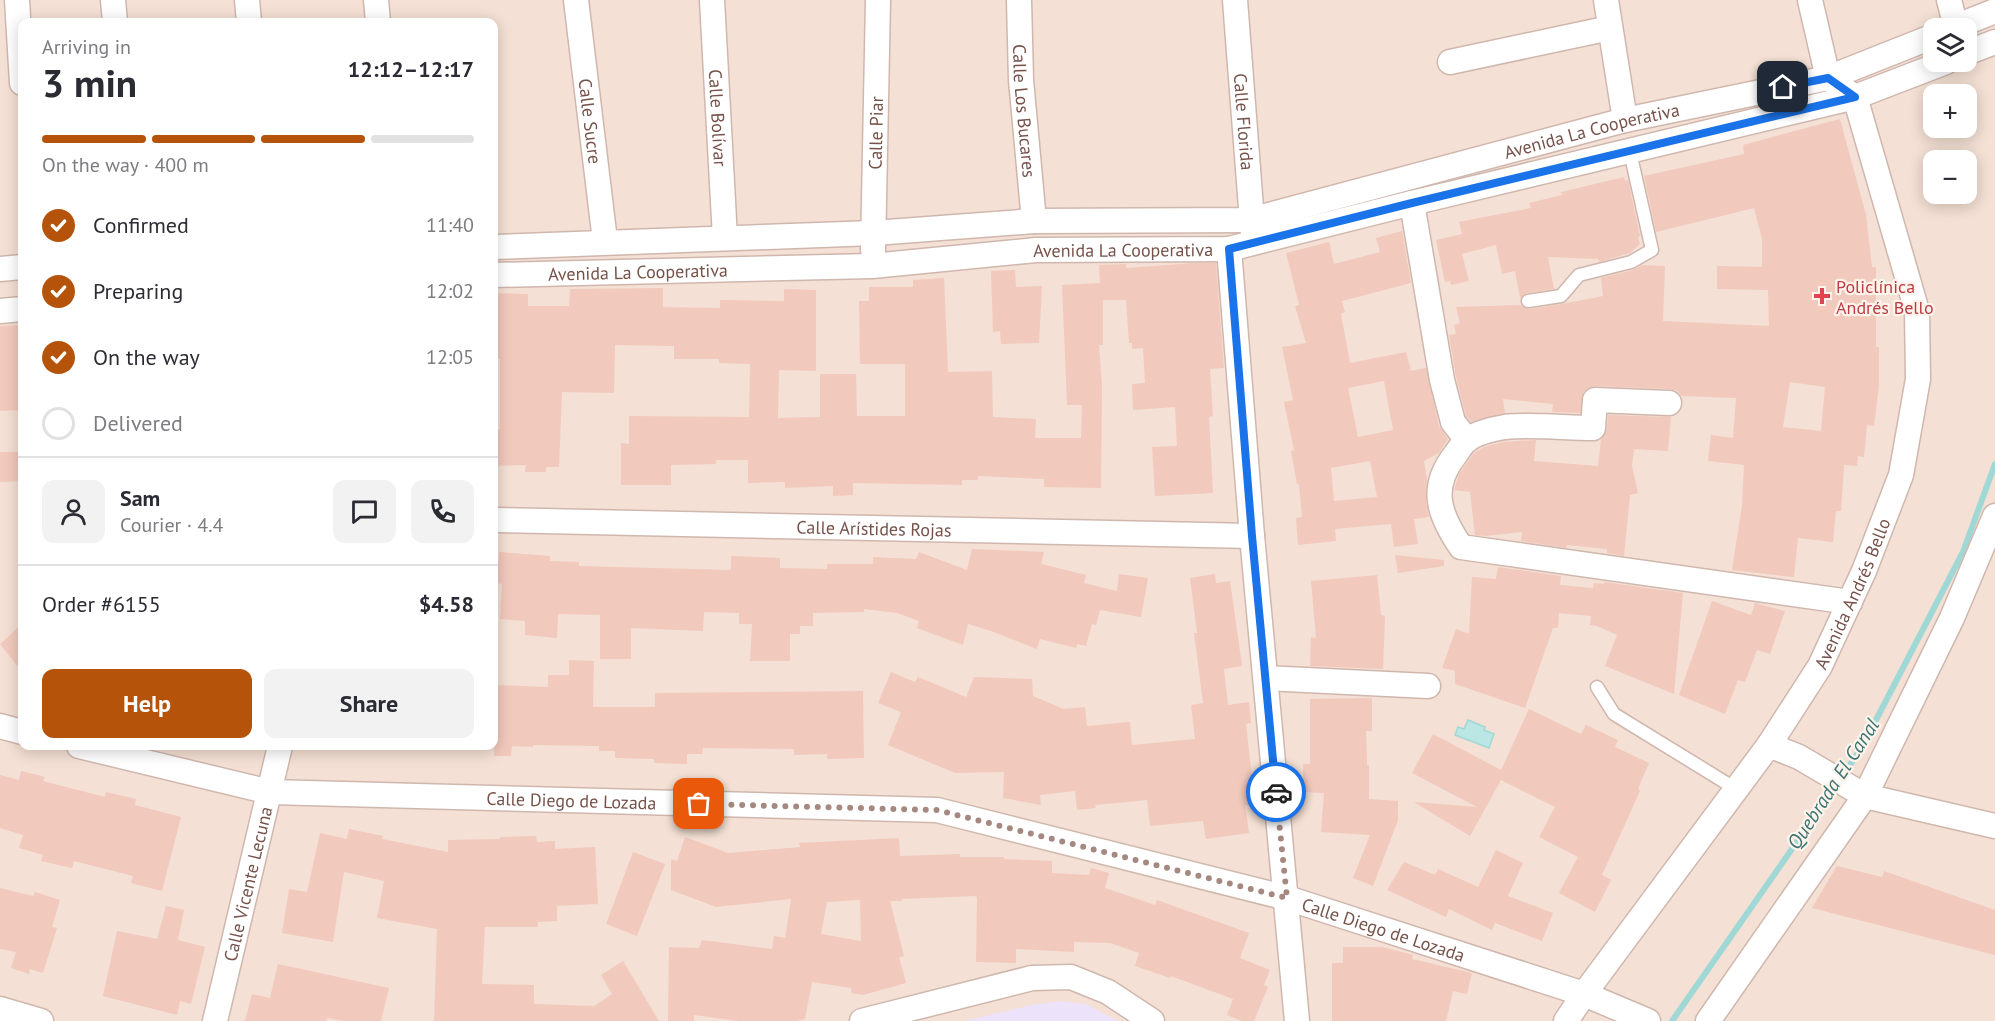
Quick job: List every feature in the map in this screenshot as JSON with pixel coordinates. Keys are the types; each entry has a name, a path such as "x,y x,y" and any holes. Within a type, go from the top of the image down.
{"street":[{"path":"17,0 18,18"},
{"path":"113,0 115,18"},
{"path":"248,0 249,18"},
{"path":"376,0 378,18"},
{"name":"Calle Sucre","path":"576,0 605,241"},
{"name":"Calle Bolívar","path":"712,0 725,238"},
{"name":"Calle Piar","path":"872,266 878,0"},
{"name":"Calle Los Bucares","path":"1019,0 1021,80 1034,221"},
{"name":"Calle Florida","path":"1235,0 1252,231"},
{"path":"1606,0 1625,120"},
{"path":"1810,0 1828,78 1855,97"},
{"path":"1948,18 1949,0"},
{"name":"Avenida La Cooperativa","path":"1977,18 1995,11"},
{"path":"1450,62 1610,28"},
{"name":"Avenida La Cooperativa","path":"498,275 872,266 1036,250 1229,249 1252,231 1625,120 1828,78 1923,40"},
{"path":"1977,49 1995,42"},
{"name":"Avenida La Cooperativa","path":"498,247 605,241 874,233 1034,221 1252,231 1412,203 1630,152 1855,97 1923,71"},
{"name":"Avenida Andrés Bello","path":"1566,1021 1769,745 1820,666 1864,571 1901,475 1918,379 1917,311 1855,97"},
{"path":"1412,203 1442,380 1453,422 1467,440"},
{"path":"1229,249 1252,536 1297,1021"},
{"path":"0,269 18,267"},
{"path":"0,311 18,309"},
{"path":"1669,403 1595,400 1593,428 1508,427 1467,440 1444,468 1440,484 1440,505 1449,530 1461,547 1850,602"},
{"path":"1708,1021 1865,796 1952,618 1995,516"},
{"name":"Calle Arístides Rojas","path":"498,520 1252,536"},
{"path":"1266,678 1428,686"},
{"path":"0,726 18,731"},
{"path":"1769,745 1799,757 1865,796 1995,825"},
{"name":"Calle Diego de Lozada","path":"102,750 270,792 937,810 1287,898 1584,994 1648,1021"},
{"name":"Calle Vicente Lecuna","path":"215,1021 279,750"},
{"path":"862,1021 1032,978 1071,977 1108,992 1152,1021"},
{"path":"0,1010 41,1021"}],"lane":[{"path":"1528,301 1561,296 1579,275 1631,262 1653,250 1630,152"},
{"path":"1597,687 1614,714 1736,789"}],"shaded area":[{"path":"0,0 1995,0 1995,1021 0,1021"},
{"path":"1061,1001 1086,1004 1118,1021 965,1021 1031,1005"}],"water":[{"path":"1468,720 1485,727 1484,730 1494,734 1489,748 1455,735 1458,727 1464,729"}],"building":[{"path":"1840,119 1866,215 1872,267 1876,267 1876,347 1879,347 1879,385 1874,426 1867,425 1864,457 1858,456 1857,466 1844,465 1841,511 1836,511 1833,542 1798,538 1794,577 1732,570 1742,505 1744,465 1708,461 1711,435 1733,438 1736,398 1682,396 1670,389 1596,386 1588,388 1583,393 1580,413 1552,412 1553,404 1503,399 1505,413 1471,422 1466,416 1456,377 1449,335 1456,334 1454,325 1460,323 1456,307 1521,305 1529,309 1603,296 1601,278 1633,270 1642,265 1665,266 1663,321 1769,326 1768,290 1717,289 1717,266 1762,267 1762,239 1754,208 1656,232 1644,176 1744,154 1743,145","holes":["1790,382 1825,387 1821,431 1783,427"]},
{"path":"1624,177 1625,181 1628,180 1640,236 1638,237 1640,244 1630,253 1599,262 1598,259 1548,257 1554,289 1527,293 1520,298 1515,271 1502,274 1496,245 1462,254 1469,281 1451,285 1450,281 1445,282 1436,240 1462,234 1459,222 1531,208 1529,203 1562,195 1561,192"},
{"path":"1402,231 1411,283 1342,301 1345,312 1341,314 1350,363 1406,352 1411,371 1426,368 1439,426 1448,439 1439,453 1424,461 1429,517 1414,519 1418,544 1394,547 1391,524 1335,529 1336,541 1298,545 1296,518 1302,517 1299,484 1297,484 1291,451 1294,450 1284,402 1293,400 1282,347 1306,343 1295,306 1299,305 1286,253 1329,242 1334,264 1380,252 1376,238","holes":["1384,381 1393,430 1358,437 1348,388","1370,461 1377,497 1334,501 1331,468"]},
{"path":"1216,263 1224,368 1210,369 1213,416 1209,417 1213,493 1155,496 1152,447 1177,446 1175,407 1133,410 1132,384 1145,383 1143,348 1132,349 1132,343 1129,343 1126,300 1103,300 1103,345 1099,345 1102,386 1101,488 1044,487 1044,479 978,476 978,480 962,480 962,485 853,483 853,495 833,496 833,486 785,488 785,482 748,483 748,460 716,460 716,464 671,465 671,485 621,485 621,443 629,444 629,416 749,417 750,364 719,363 719,359 674,359 674,346 615,345 614,393 562,392 559,467 546,467 546,472 525,472 526,465 498,466 500,359 498,359 498,293 528,294 528,306 569,306 570,289 663,288 663,307 720,308 720,300 784,301 784,289 816,290 816,371 779,370 778,418 820,417 820,374 856,374 857,416 905,416 905,364 860,364 859,301 869,301 869,287 913,287 913,280 944,278 948,372 992,371 993,417 1036,419 1035,438 1081,438 1082,405 1067,405 1062,285 1100,283 1099,265 1126,264 1126,268"},
{"path":"1015,270 1016,287 1042,286 1039,343 1001,344 1000,331 993,332 991,271"},
{"path":"18,325 18,410 0,411 0,326"},
{"path":"1608,415 1671,417 1668,451 1634,449 1632,466 1638,493 1630,495 1624,556 1607,553 1607,549 1567,545 1566,548 1521,541 1522,532 1475,535 1470,492 1454,490 1459,474 1474,453 1484,447 1503,442 1536,440 1534,461 1598,466 1601,440 1607,430"},
{"path":"0,452 18,452 18,481 0,482"},
{"path":"972,549 1044,552 1041,564 1086,575 1084,583 1117,591 1119,574 1148,578 1141,617 1100,610 1096,625 1092,624 1086,646 1077,644 1076,648 1040,639 1037,649 968,624 963,645 917,628 919,621 897,613 864,609 864,612 813,613 813,626 800,626 800,634 790,634 790,661 750,661 752,624 739,624 739,613 704,612 703,631 631,628 631,659 600,659 600,615 558,614 557,638 525,635 525,621 500,619 502,584 498,583 499,552 550,556 550,561 579,562 579,566 731,570 731,556 780,558 780,568 827,569 827,564 873,564 873,557 916,559 919,552 967,570"},
{"path":"1395,555 1444,560 1444,566 1398,573"},
{"path":"1498,567 1561,576 1560,585 1593,588 1594,583 1604,584 1604,582 1683,593 1674,694 1605,666 1617,635 1590,625 1591,616 1559,613 1558,628 1553,628 1525,708 1455,684 1455,671 1442,668 1456,629 1469,634 1472,577 1496,579"},
{"path":"1215,574 1216,583 1230,581 1242,666 1224,669 1228,705 1249,702 1251,723 1246,724 1255,804 1245,805 1249,833 1206,839 1203,821 1150,826 1147,800 1095,805 1096,808 1077,810 1075,791 1040,795 1041,805 1003,798 1004,772 955,773 888,745 901,712 878,703 891,672 915,682 918,677 966,697 974,677 1032,679 1033,696 1063,709 1085,707 1087,726 1130,722 1132,745 1195,739 1191,705 1203,703 1190,578"},
{"path":"1377,575 1381,615 1385,616 1383,669 1310,666 1311,637 1316,638 1311,581"},
{"path":"1712,601 1751,615 1755,603 1785,611 1770,654 1757,650 1745,682 1738,680 1725,714 1679,695"},
{"path":"18,628 18,667 0,644"},
{"path":"569,660 594,661 593,707 655,707 655,693 863,691 864,758 827,759 827,754 794,755 794,749 703,748 702,754 687,754 687,764 654,763 654,759 615,758 615,751 599,751 599,746 533,745 533,747 512,746 511,756 494,756 494,750 498,750 498,685 548,687 548,675 569,675"},
{"path":"1372,698 1372,731 1366,731 1369,799 1398,801 1398,820 1373,886 1353,878 1370,835 1321,832 1324,793 1303,792 1303,764 1310,764 1310,699"},
{"path":"1529,709 1581,734 1586,725 1618,740 1615,747 1649,763 1638,789 1640,791 1602,875 1611,880 1595,912 1559,893 1578,857 1539,837 1555,807 1501,780 1470,836 1414,802 1477,807 1412,773 1433,734 1501,770"},
{"path":"21,771 45,777 43,781 105,797 106,792 136,799 135,805 181,817 162,891 131,883 133,876 74,861 72,868 41,861 43,855 19,848 23,835 0,828 0,775 19,780"},
{"path":"349,829 383,836 382,839 448,852 448,840 500,839 500,837 536,836 537,842 555,841 555,849 595,847 598,904 557,906 557,921 538,922 538,927 485,927 482,984 534,985 534,1004 594,1006 612,994 601,975 623,961 659,1021 434,1021 437,929 377,918 384,881 344,872 333,942 282,933 289,889 307,892 320,833 347,839"},
{"path":"685,837 728,853 800,847 799,843 899,838 900,856 960,854 960,857 1004,857 1004,859 1052,861 1052,873 1089,875 1091,868 1109,873 1105,888 1155,905 1157,900 1249,933 1240,958 1270,970 1264,985 1268,987 1254,1021 1242,1021 1227,1015 1233,999 1171,976 1170,978 1135,966 1139,953 1110,943 1074,942 1074,952 1016,949 1016,963 976,962 976,896 901,899 902,901 890,901 904,956 899,957 906,983 863,995 851,993 851,988 812,982 805,1019 796,1021 738,1021 694,1015 694,1021 668,1021 669,947 699,948 702,940 772,949 774,936 785,938 791,899 716,907 671,890 671,859 677,861","holes":["860,900 861,941 821,934 827,902"]},
{"path":"1496,850 1523,863 1508,896 1553,913 1542,941 1495,923 1492,930 1449,909 1446,917 1387,890 1404,862 1435,875 1438,869 1478,887"},
{"path":"633,852 665,864 637,936 606,924"},
{"path":"1837,866 1882,877 1884,871 1995,910 1995,955 1812,908"},
{"path":"0,888 33,896 35,892 60,900 52,927 57,928 43,973 30,969 29,974 11,968 16,952 0,949"},
{"path":"166,906 184,910 178,940 205,947 191,1004 180,1001 177,1015 103,996 117,931 157,939"},
{"path":"1343,947 1382,947 1413,955 1412,959 1472,973 1467,994 1453,991 1446,1021 1332,1021 1332,963 1343,963"},
{"path":"278,964 389,988 381,1021 344,1021 327,1018 326,1021 245,1021 252,994 270,998"}],"waterway":[{"name":"Quebrada El Canal","path":"1842,777 1863,745 1963,552 1995,464"},
{"name":"Quebrada El Canal","path":"1672,1021 1836,786"}],"way so far":[{"path":"699,804 937,810 1287,898 1276,792"}],"place":[{"name":"Policlínica Andrés Bello","path":"1822,296"}],"route":[{"path":"1276,792 1252,536 1229,249 1855,97 1828,78 1783,87"}]}
